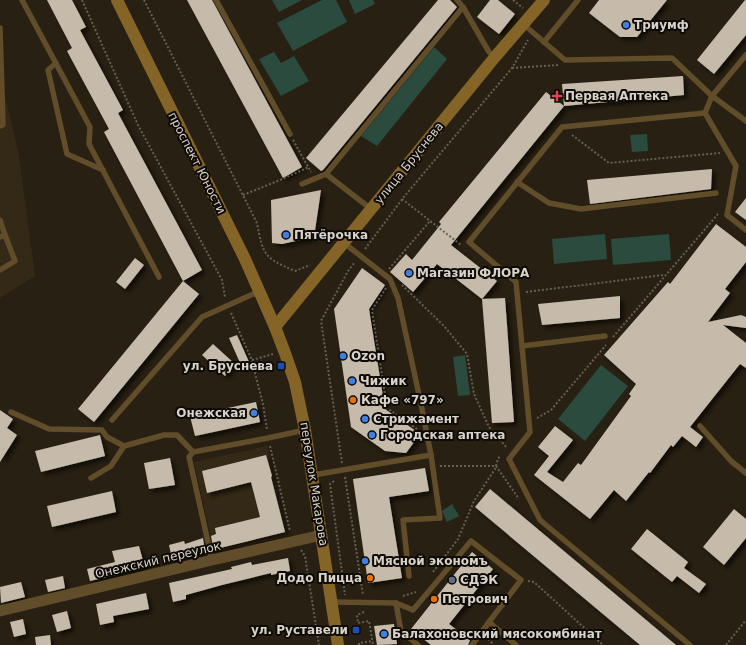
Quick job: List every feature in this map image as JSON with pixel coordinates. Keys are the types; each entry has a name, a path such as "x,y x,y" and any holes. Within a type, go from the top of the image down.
{"main road":[{"name":"проспект Юности","path":"117,0 260,291 275,327"},
{"name":"улица Бруснева","path":"275,327 495,57 544,0"},
{"name":"переулок Макарова","path":"275,327 295,382 305,430 338,645"}],"street":[{"name":"Онежский переулок","path":"0,611 322,535"}],"lane":[{"path":"22,0 90,127 89,144 159,277"},
{"path":"216,0 290,134"},
{"path":"457,0 463,7 489,52 495,57"},
{"path":"544,42 578,0"},
{"path":"302,184 326,174 463,7"},
{"path":"523,24 565,60 672,58 712,96 746,121"},
{"path":"0,28 3,125 0,126"},
{"path":"705,113 712,96 746,55"},
{"path":"56,62 48,70 68,154 103,170"},
{"path":"690,645 540,520 509,459 530,432 516,282 469,242 562,127 705,113"},
{"path":"705,113 736,166 728,215 746,230"},
{"path":"326,174 371,209"},
{"path":"517,182 549,203 581,209 716,192"},
{"path":"0,220 3,236 15,261 0,270"},
{"path":"344,243 390,279 398,298 427,434 440,518 403,520 410,576"},
{"path":"112,420 202,317 260,291"},
{"path":"522,346 605,336"},
{"path":"11,412 48,429 102,430 107,436 124,446"},
{"path":"700,426 731,461 746,473"},
{"path":"212,560 189,457 193,452 305,430"},
{"path":"91,478 111,466 124,446 164,435 177,436 193,452"},
{"path":"313,475 431,455"},
{"path":"332,602 396,603 413,610 470,541 521,580 472,645"},
{"path":"396,603 401,631 418,645"},
{"path":"489,622 516,645"}],"path":[{"path":"82,0 138,125 222,280 227,305 252,358 290,535 305,556 319,645"},
{"path":"144,0 257,222 261,245 267,256 277,263 295,271 309,266 314,260"},
{"path":"513,0 523,8"},
{"path":"562,127 609,163 722,153"},
{"path":"290,134 314,179"},
{"path":"243,195 308,167"},
{"path":"402,200 466,250"},
{"path":"386,271 430,221"},
{"path":"526,292 666,275"},
{"path":"397,281 444,326 467,354 474,394 489,427 507,448 511,442"},
{"path":"387,285 372,310 387,408 421,432 427,434"},
{"path":"430,576 458,539 474,502 502,454"},
{"path":"433,466 496,466"},
{"path":"345,479 333,481 330,484 346,597"},
{"path":"521,580 534,582 603,645"},
{"path":"403,596 415,594 420,588"},
{"path":"726,645 746,620"},
{"path":"488,639 494,645"},
{"path":"359,645 359,643 373,641"}],"shaded area":[{"path":"0,75 19,155 35,276 0,298"},
{"path":"267,446 287,536 223,551 213,547 194,462"}],"green space":[{"path":"272,0 302,0 279,12"},
{"path":"322,0 336,0 347,22 293,51 277,23"},
{"path":"349,0 373,0 375,4 355,14"},
{"path":"434,47 447,59 377,146 361,136"},
{"path":"274,52 281,63 294,56 309,81 281,96 259,59"},
{"path":"647,134 648,151 632,152 630,135"},
{"path":"605,234 607,259 554,264 552,239"},
{"path":"669,234 671,260 613,265 611,239"},
{"path":"465,355 470,395 458,396 453,357"},
{"path":"601,365 628,386 585,441 558,419"},
{"path":"452,504 459,516 447,522 442,511"}],"building":[{"path":"47,0 72,0 86,27 80,30 123,110 118,113 202,270 183,281 104,132 109,129 67,51 72,48"},
{"path":"187,0 212,0 302,167 283,178"},
{"path":"438,0 450,0 457,7 321,171 306,158"},
{"path":"490,0 498,0 515,14 499,34 477,17"},
{"name":"Триумф","path":"599,0 667,0 637,37 620,37 589,13"},
{"path":"745,0 746,35 714,74 697,60"},
{"path":"683,76 684,95 564,106 562,84"},
{"path":"546,92 564,106 451,245 497,281 482,299 437,264 413,292 390,272 406,254 412,260 441,224 439,222"},
{"path":"712,169 711,189 590,204 587,180"},
{"path":"321,190 314,237 282,244 272,243 271,200"},
{"path":"746,198 746,220 735,212"},
{"path":"716,224 746,247 746,262 725,289 730,293 708,322 741,315 746,317 746,328 723,325 746,343 746,368 740,364 690,427 703,437 696,447 682,436 673,447 671,445 626,501 614,490 590,519 534,475 549,456 538,447 555,426 573,440 547,472 563,482 578,463 581,465 631,396 629,394 636,384 604,355 668,282 670,284"},
{"path":"135,258 144,265 125,289 116,282"},
{"path":"362,268 385,285 369,309 385,409 420,434 406,453 385,451 351,427 334,309"},
{"path":"183,281 199,294 94,422 78,409"},
{"path":"620,296 620,318 542,325 538,304"},
{"path":"505,298 514,422 492,423 482,299"},
{"path":"237,335 249,362 241,365 229,338"},
{"path":"213,344 235,364 225,376 202,355"},
{"path":"256,402 260,422 195,436 190,416"},
{"path":"0,410 13,419 7,428 17,435 0,462"},
{"path":"100,435 105,456 41,472 35,451"},
{"path":"266,455 285,532 220,548 219,545 213,547 211,536 216,534 215,528 260,517 251,482 207,493 202,471"},
{"path":"170,458 175,485 149,489 144,463"},
{"path":"425,468 429,491 389,497 402,578 368,583 353,479"},
{"path":"490,489 676,645 640,645 475,507"},
{"path":"112,491 116,512 52,527 47,506"},
{"path":"734,509 746,519 746,538 724,565 703,547"},
{"path":"647,529 688,562 684,568 706,584 699,593 677,576 672,582 631,549"},
{"path":"203,538 205,550 172,559 169,545 184,541 185,544"},
{"path":"139,546 145,568 90,581 87,569 115,562 112,551"},
{"path":"472,552 493,569 449,624 470,640 468,645 431,645 411,629"},
{"path":"288,558 290,571 271,575 271,573 222,585 186,595 186,599 173,602 169,583 232,569 231,567 251,562 252,565"},
{"path":"63,576 65,588 48,592 45,580"},
{"path":"21,582 25,597 1,603 0,587"},
{"path":"146,593 149,609 113,616 114,622 100,625 96,604"},
{"path":"67,611 71,628 57,632 52,615"},
{"path":"23,619 26,634 14,637 10,622"},
{"path":"394,624 397,644 377,645 374,626"},
{"path":"50,635 51,645 36,645 35,637"}],"place":[{"name":"Триумф","path":"626,25"},
{"name":"Первая Аптека","path":"557,96"},
{"name":"Пятёрочка","path":"286,235"},
{"name":"Магазин ФЛОРА","path":"409,273"},
{"name":"Ozon","path":"343,356"},
{"name":"ул. Бруснева","path":"281,366"},
{"name":"Чижик","path":"352,381"},
{"name":"Кафе «797»","path":"353,400"},
{"name":"Онежская","path":"254,413"},
{"name":"Стрижамент","path":"365,419"},
{"name":"Городская аптека","path":"372,435"},
{"name":"Мясной экономъ","path":"365,561"},
{"name":"Додо Пицца","path":"370,578"},
{"name":"СДЭК","path":"452,580"},
{"name":"Петрович","path":"434,599"},
{"name":"ул. Руставели","path":"356,630"},
{"name":"Балахоновский мясокомбинат","path":"384,634"}]}
